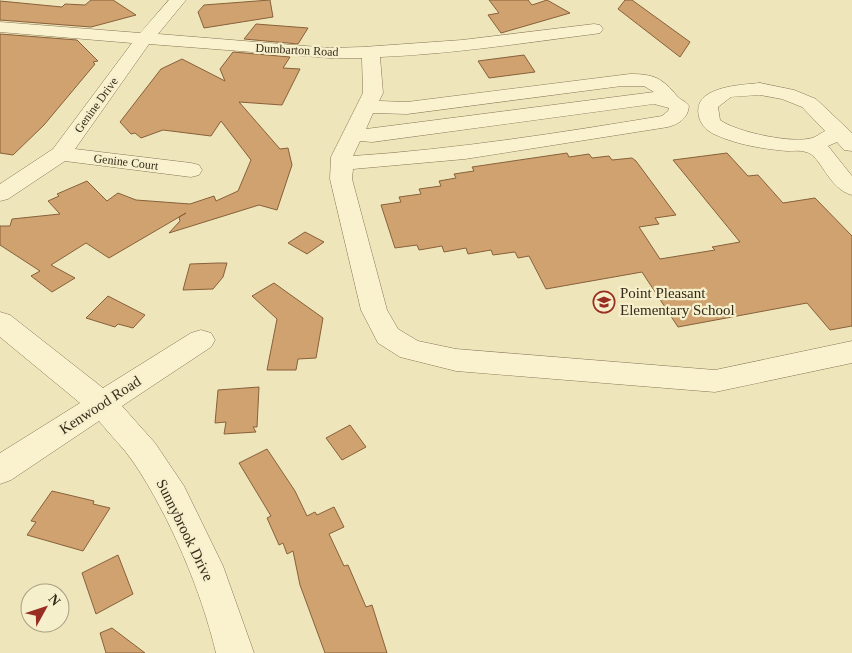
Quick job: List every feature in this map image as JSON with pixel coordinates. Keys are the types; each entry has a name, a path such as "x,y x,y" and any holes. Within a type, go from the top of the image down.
{"street":[{"name":"Genine Drive","path":"0,194 61,154 143,40 178,0"},
{"name":"Dumbarton Road","path":"0,27 143,40 330,53 416,51 594,29"},
{"path":"371,53 373,92 342,157 340,179 374,310 388,336 410,350 456,360 715,381 852,352"},
{"path":"365,107 407,108 584,84 641,80 657,84 664,90 670,101"},
{"path":"760,89 787,94 809,104 845,139 811,145 776,144 741,137 716,126 708,116 708,105 726,92 760,89"},
{"path":"488,97 498,120"},
{"path":"342,163 418,158 539,142 668,121 678,112 678,106 670,101 654,98 372,136 353,134"},
{"path":"811,145 821,151 837,174 852,188"},
{"name":"Genine Court","path":"61,154 191,170"},
{"name":"Sunnybrook Drive","path":"0,322 102,404 144,452 172,496 205,566 235,653"},
{"name":"Kenwood Road","path":"0,470 201,340"}],"building":[{"path":"91,0 113,0 136,15 91,27 0,20 0,1 62,7 65,4 85,5"},
{"path":"270,0 273,17 204,28 198,12 204,5"},
{"path":"489,0 528,0 532,5 547,0 570,13 501,33 488,15 499,13"},
{"path":"625,0 632,0 690,42 680,57 618,9"},
{"path":"256,24 308,28 298,44 244,39"},
{"path":"0,34 77,40 98,61 93,62 95,64 44,125 13,155 0,153"},
{"path":"233,52 290,57 283,68 300,69 282,105 239,102 280,149 288,148 292,165 277,210 259,205 169,233 180,221 179,217 109,258 86,243 51,265 75,278 52,292 31,276 40,271 0,245 0,226 10,226 12,219 60,214 48,201 59,196 57,194 87,181 107,201 118,193 136,200 190,204 214,196 216,201 238,191 251,160 221,121 211,136 163,130 141,138 135,133 131,134 120,122 161,69 182,59 225,81 220,69"},
{"path":"524,55 535,72 489,78 478,61"},
{"path":"567,153 569,157 589,154 592,158 609,156 612,160 632,158 636,161 676,215 655,218 659,224 639,227 660,259 715,250 712,247 740,242 673,160 727,153 748,176 758,175 783,203 815,198 852,236 852,326 830,330 807,303 678,327 642,272 546,289 529,256 518,258 515,252 493,255 491,250 468,254 466,248 444,252 442,246 419,250 417,245 395,248 381,205 401,202 399,197 421,194 419,189 441,186 439,181 456,178 454,174 474,171 472,167"},
{"path":"305,232 324,242 307,254 288,243"},
{"path":"227,263 223,277 213,289 183,290 190,264"},
{"path":"274,283 323,318 316,358 298,359 296,370 267,370 277,319 252,296"},
{"path":"108,296 145,315 133,328 118,324 115,327 86,318"},
{"path":"259,387 257,427 253,427 256,432 224,434 226,422 215,423 218,390"},
{"path":"350,425 366,447 342,460 326,438"},
{"path":"267,449 295,491 307,516 315,512 317,515 334,507 344,527 329,534 344,566 348,565 366,607 372,605 387,653 325,653 300,585 293,551 287,554 283,543 279,545 267,518 271,516 239,463"},
{"path":"52,491 94,501 93,504 110,508 83,551 27,535 36,522 31,521"},
{"path":"118,555 133,594 96,614 82,573"},
{"path":"112,628 145,653 106,653 100,633"}],"place":[{"name":"Point Pleasant Elementary School","path":"604,302"}]}
